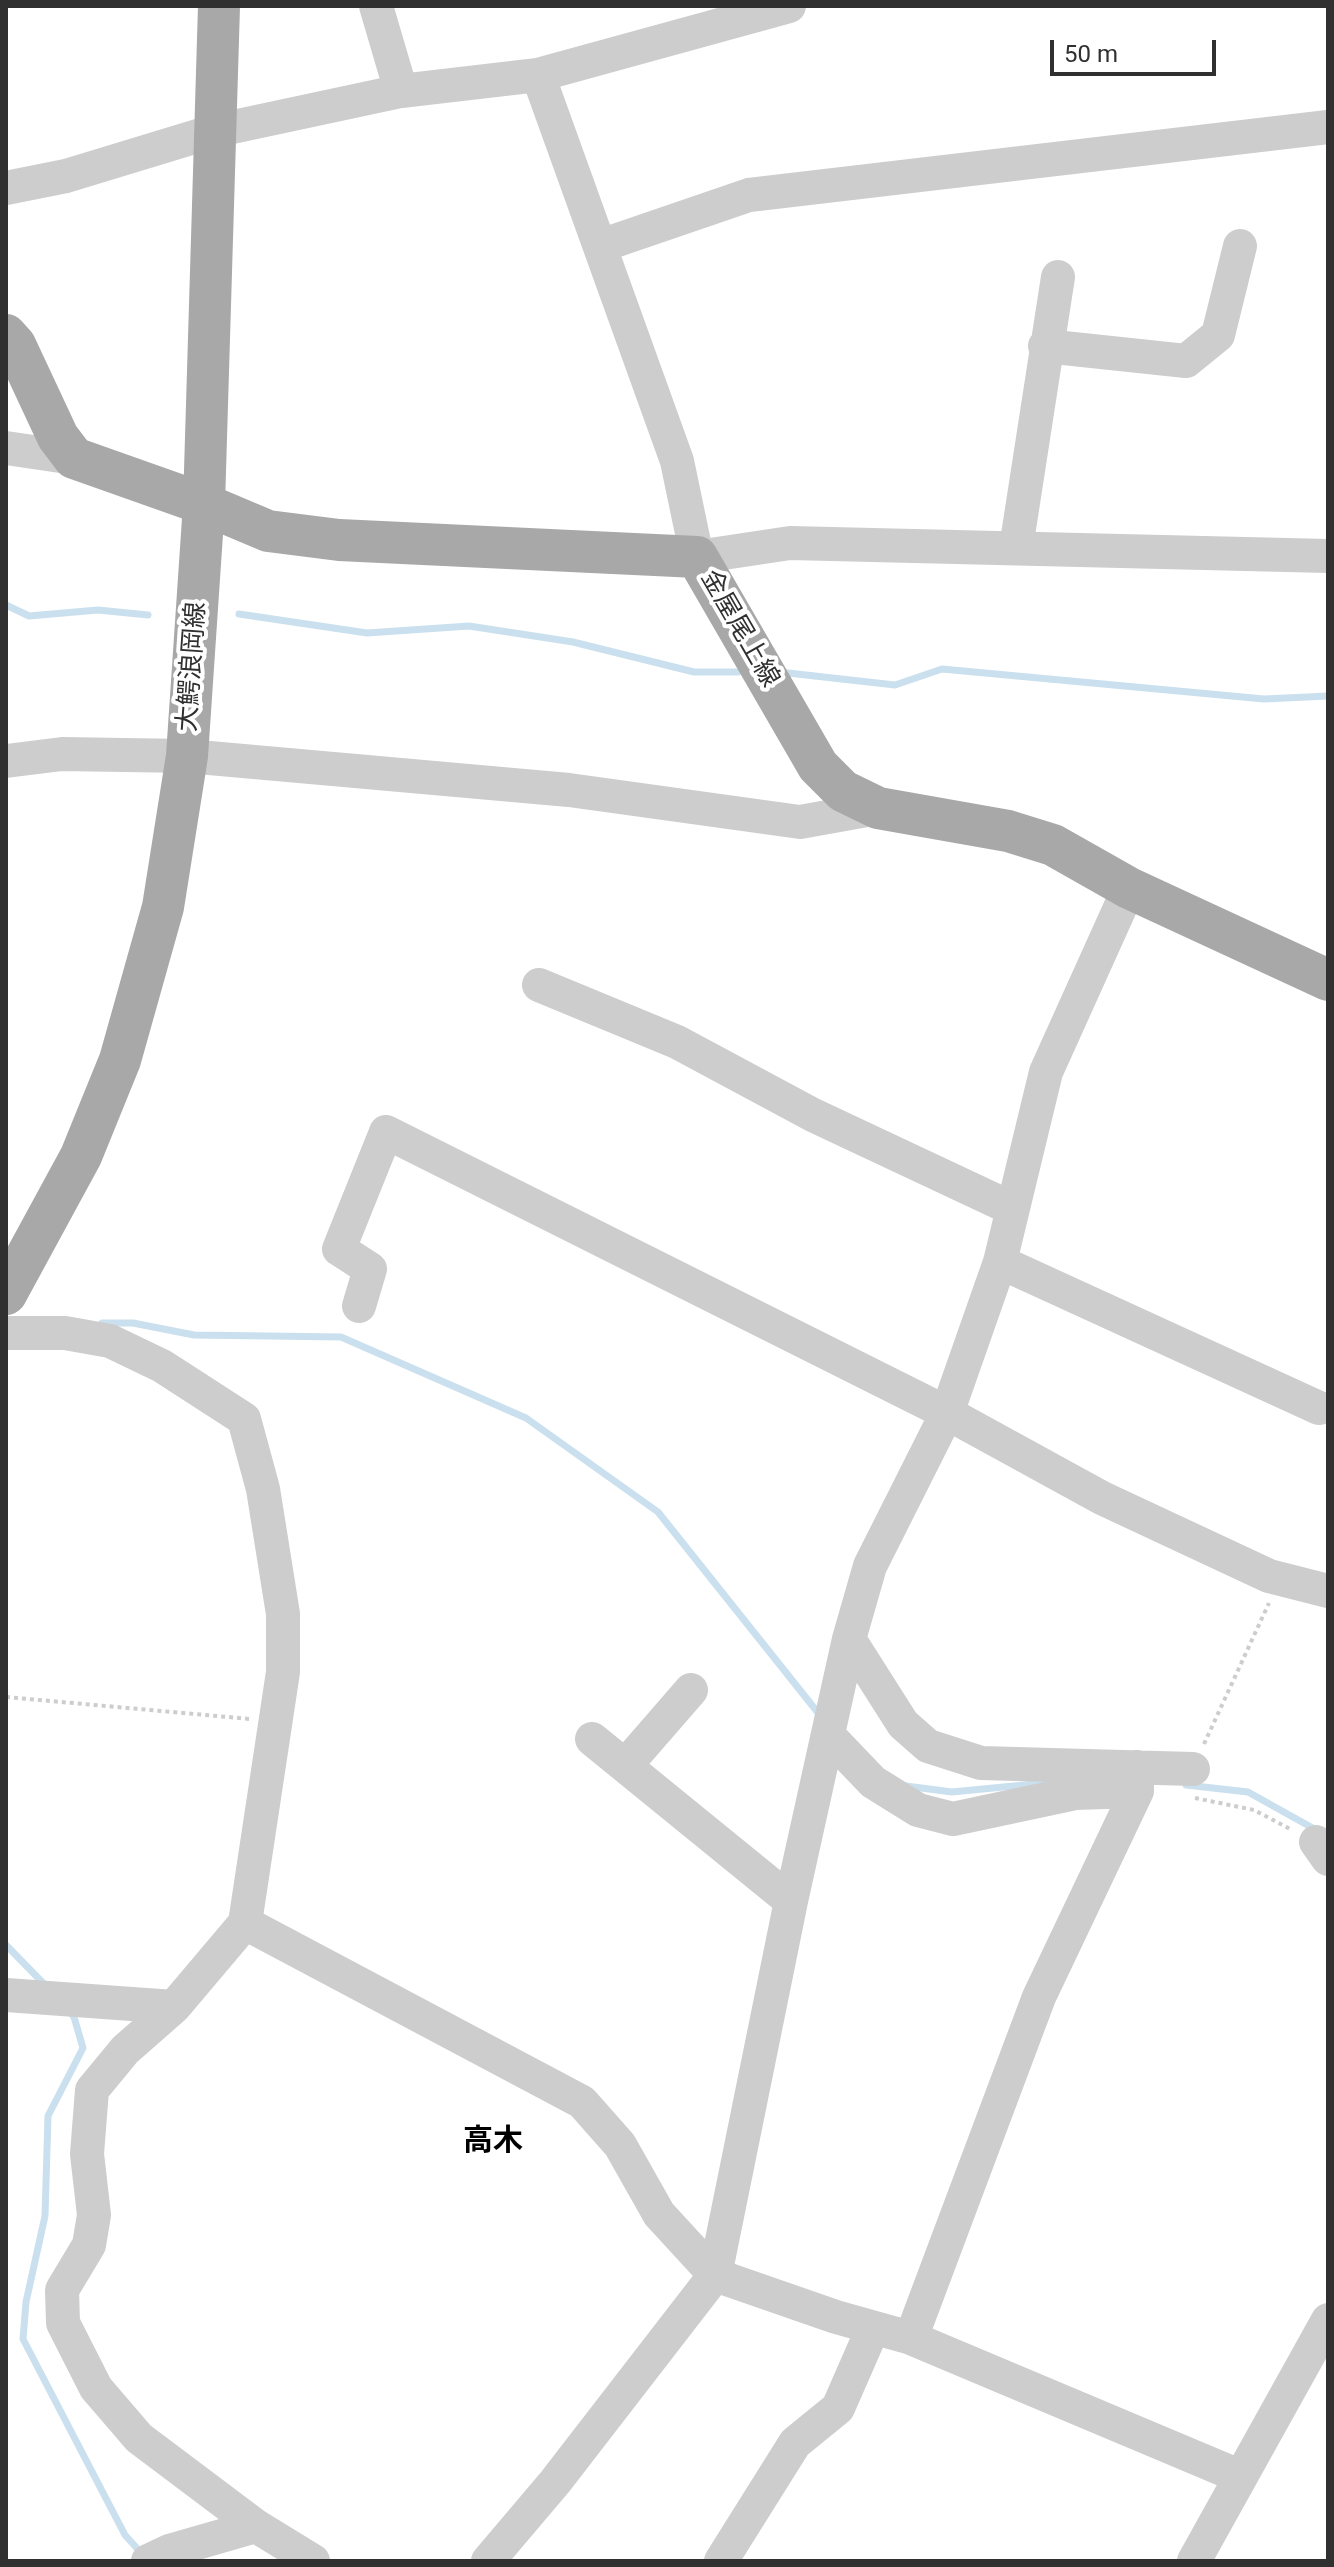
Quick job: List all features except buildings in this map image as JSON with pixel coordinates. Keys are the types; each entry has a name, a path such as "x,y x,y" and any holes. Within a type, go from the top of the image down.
{"main road":[{"name":"大鰐浪岡線","path":"6,1294 81,1156 120,1060 163,907 187,756 204,504 219,6"},
{"path":"6,335 15,345 58,437 74,458"},
{"name":"金屋尾上線","path":"74,458 204,504 268,531 339,540 697,557 818,766 843,791 878,808 1008,831 1053,845 1129,888 1328,980"}],"street":[{"path":"376,6 401,91"},
{"path":"6,188 66,176 214,131 401,91 538,75 789,6"},
{"path":"538,75 677,461 697,557 790,543 1328,556"},
{"path":"600,246 749,195 1328,127"},
{"path":"1045,346 1186,361 1218,335 1240,246"},
{"path":"1016,548 1058,277"},
{"path":"6,448 74,458"},
{"path":"6,761 62,754 187,756 569,790 800,822 878,808"},
{"path":"488,2561 555,2482 715,2275 791,1901 849,1639 870,1566 947,1413 1000,1262 1046,1072 1129,888"},
{"path":"539,985 677,1042 813,1115 1011,1208"},
{"path":"359,1306 370,1269 339,1249 386,1132 947,1413 1102,1498 1280,1579 1328,1591"},
{"path":"1000,1262 1319,1408"},
{"path":"6,1333 65,1333 110,1341 162,1366 244,1419 263,1489 283,1614 283,1672 245,1923 174,2007 125,2050 92,2090 87,2154 94,2215 89,2245 62,2290 63,2323 96,2388 139,2438 256,2526 313,2561"},
{"path":"849,1639 903,1724 928,1746 981,1763 1188,1783"},
{"path":"625,1766 691,1690"},
{"path":"828,1735 873,1782 918,1810 953,1819 1137,1779"},
{"path":"592,1739 791,1901"},
{"path":"911,2338 1039,1997 1137,1779"},
{"path":"245,1923 582,2102 620,2145 659,2214 715,2275 911,2338 1239,2476"},
{"path":"6,1995 174,2007"},
{"path":"1194,2561 1328,2320"},
{"path":"721,2561 795,2443 838,2408 873,2328"},
{"path":"148,2561 169,2551 256,2526"}],"path":[{"path":"1280,1579 1188,1783 1254,1810 1322,1850"},
{"path":"6,1697 276,1721"}],"waterway":[{"path":"6,605 29,616 98,610 148,615"},
{"path":"239,614 367,633 469,626 573,642 694,672 738,672"},
{"path":"779,672 895,685 942,669 1264,699 1328,696"},
{"path":"102,1323 133,1323 194,1335 341,1337 526,1418 658,1512 819,1714"},
{"path":"906,1786 952,1792 1045,1783"},
{"path":"1186,1785 1248,1792 1318,1831"},
{"path":"6,1945 46,1986"},
{"path":"68,2010 74,2017 83,2048 48,2116 45,2216 26,2302 23,2339 125,2535 143,2555"}],"district":[{"name":"高木","path":"493,2142"}]}
